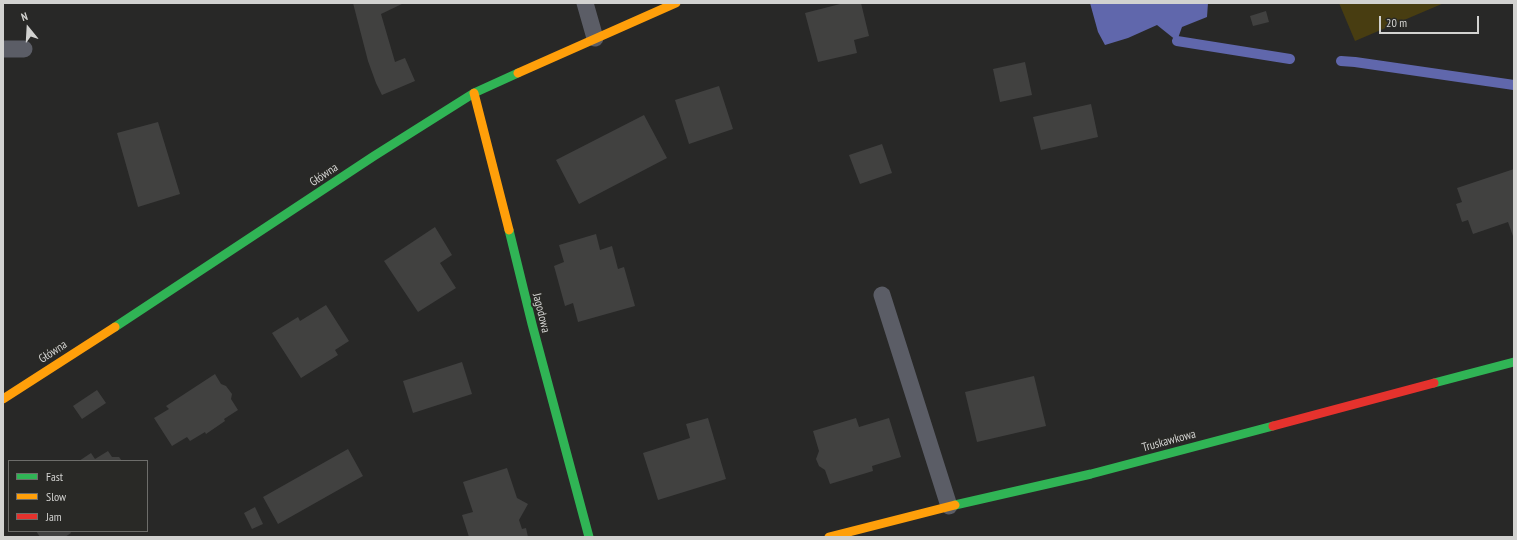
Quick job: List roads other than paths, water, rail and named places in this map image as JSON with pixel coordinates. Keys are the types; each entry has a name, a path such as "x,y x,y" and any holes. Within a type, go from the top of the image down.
{"street":[{"name":"Główna","path":"3,399 160,298 374,156 474,93 676,3"},
{"name":"Jagodowa","path":"474,93 532,324 589,537"},
{"name":"Truskawkowa","path":"829,537 949,506 1091,474 1514,362"}],"lane":[{"path":"585,3 595,38"},
{"path":"3,49 24,48"},
{"path":"882,296 949,506"}],"water":[{"path":"1090,3 1208,3 1207,17 1182,27 1177,41 1157,25 1128,38 1105,45 1098,32"}],"waterway":[{"path":"1177,41 1290,59"},
{"path":"1341,61 1514,85"}]}
